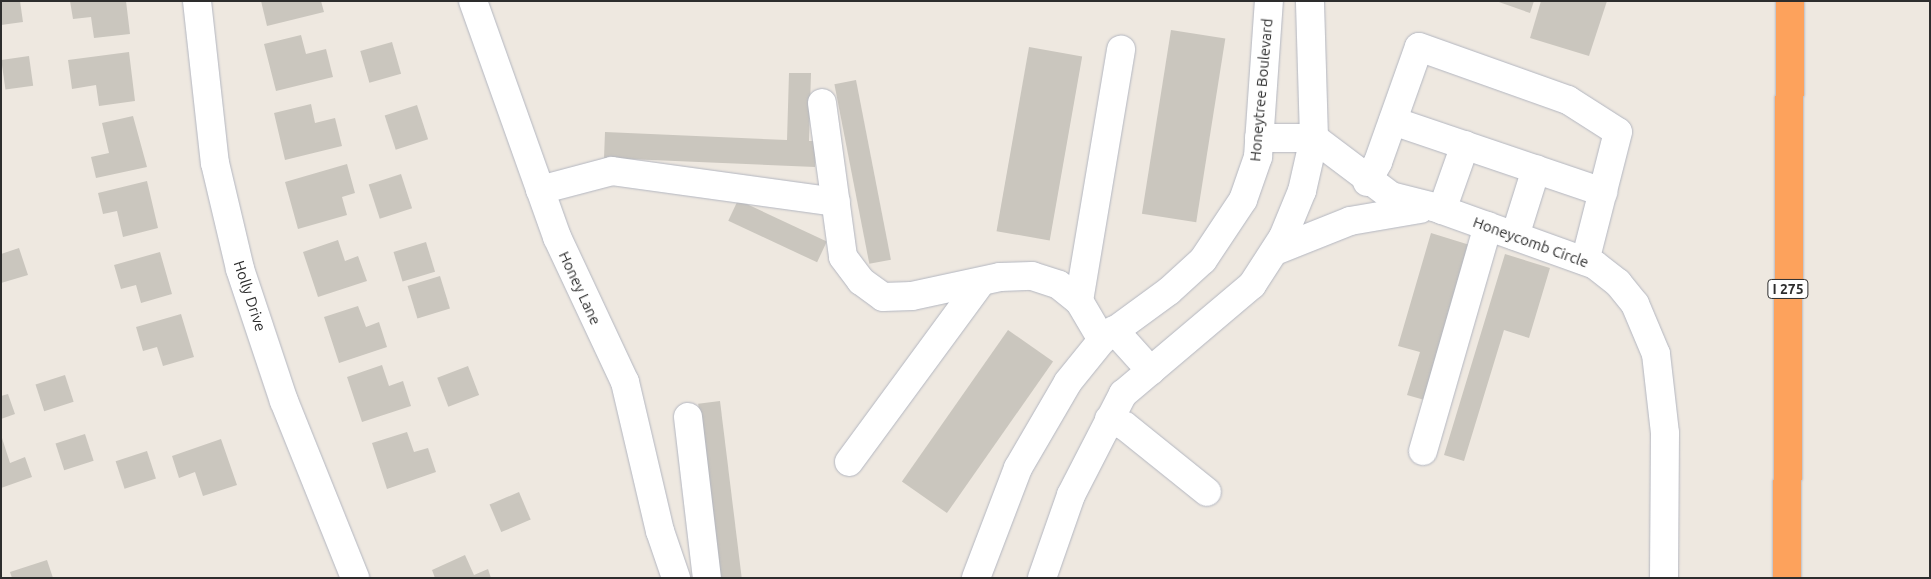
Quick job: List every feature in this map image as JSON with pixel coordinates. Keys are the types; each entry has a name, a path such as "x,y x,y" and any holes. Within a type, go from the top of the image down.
{"highway":[{"name":"I 275","path":"1787,578 1790,1"}],"street":[{"name":"Holly Drive","path":"197,1 215,163 240,269 284,402 355,578"},
{"name":"Honey Lane","path":"473,1 540,190 584,300 625,382 660,531 676,578"},
{"name":"Honeytree Boulevard","path":"976,578 1018,468 1068,382 1108,335 1169,291 1202,260 1243,200 1258,157 1269,1"},
{"path":"1042,578 1071,495 1123,394 1252,286 1275,252 1302,191 1314,138 1310,1"},
{"path":"1367,182 1393,121 1419,47 1568,100 1618,132 1585,261"},
{"path":"1079,301 1121,50"},
{"path":"822,104 843,257 861,281 884,297 912,296 981,282 1032,276 1059,285 1079,301 1108,335 1151,371"},
{"path":"1393,121 1603,192"},
{"path":"1259,138 1314,138"},
{"name":"Honeycomb Circle","path":"1314,138 1367,182 1391,196 1438,208 1585,261 1618,283 1635,304 1656,354 1665,433 1664,578"},
{"path":"1438,208 1465,145"},
{"path":"1514,236 1536,169"},
{"path":"540,190 612,171 836,202"},
{"name":"Honeycomb Circle","path":"1275,252 1350,221 1438,208"},
{"path":"1423,451 1488,226"},
{"path":"849,462 981,282"},
{"path":"688,417 707,578"},
{"path":"1109,419 1125,426 1207,492"}],"building":[{"path":"1,1 20,1 23,22 1,25"},
{"path":"70,1 126,1 130,34 94,38 91,17 73,19"},
{"path":"261,1 321,1 324,12 267,26"},
{"path":"1496,1 1534,1 1530,13"},
{"path":"1541,1 1607,1 1589,56 1530,38"},
{"path":"1171,30 1225,39 1196,222 1142,214"},
{"path":"301,35 306,54 326,49 333,77 276,91 264,44"},
{"path":"392,42 401,74 369,83 360,51"},
{"path":"1029,47 1082,56 1050,241 997,231"},
{"path":"129,52 135,101 99,106 96,85 72,89 68,60"},
{"path":"29,56 33,86 5,90 1,60"},
{"path":"789,73 811,73 809,141 816,141 815,167 604,158 605,132 787,140"},
{"path":"856,80 891,260 869,264 834,84"},
{"path":"311,104 315,123 335,118 342,146 285,160 274,113"},
{"path":"417,105 428,139 396,150 385,116"},
{"path":"133,116 147,167 96,178 91,157 109,153 102,123"},
{"path":"347,164 355,193 342,197 347,215 298,229 285,182"},
{"path":"401,174 412,208 380,219 369,185"},
{"path":"147,181 158,228 123,237 117,211 103,214 98,193"},
{"path":"738,200 827,241 817,262 728,221"},
{"path":"1431,233 1473,246 1428,401 1407,395 1420,352 1398,346"},
{"path":"338,240 345,261 358,256 367,281 318,297 303,252"},
{"path":"426,242 435,272 403,282 393,252"},
{"path":"19,248 28,275 1,283 1,254"},
{"path":"160,252 172,294 141,303 136,285 121,289 114,265"},
{"path":"1505,254 1550,268 1529,338 1504,330 1464,461 1444,455"},
{"path":"440,276 450,309 417,318 407,286"},
{"path":"358,306 366,327 379,322 387,347 339,363 324,317"},
{"path":"181,314 194,357 163,366 157,347 143,351 136,327"},
{"path":"1008,330 1053,362 947,513 902,482"},
{"path":"382,365 389,386 403,381 411,406 362,422 347,377"},
{"path":"468,366 479,395 448,407 437,378"},
{"path":"65,375 74,402 44,411 36,385"},
{"path":"8,394 15,414 1,419 1,396"},
{"path":"720,401 742,578 720,578 698,404"},
{"path":"407,432 414,452 428,448 436,472 387,489 372,443"},
{"path":"85,434 94,461 64,470 56,444"},
{"path":"2,438 10,463 25,457 32,477 1,488"},
{"path":"221,439 237,485 203,496 195,472 179,478 172,456"},
{"path":"147,451 156,479 125,489 116,461"},
{"path":"519,492 531,520 501,532 490,505"},
{"path":"465,555 474,575 488,569 491,578 435,578 432,570"},
{"path":"47,560 53,578 12,578 10,572"}]}
